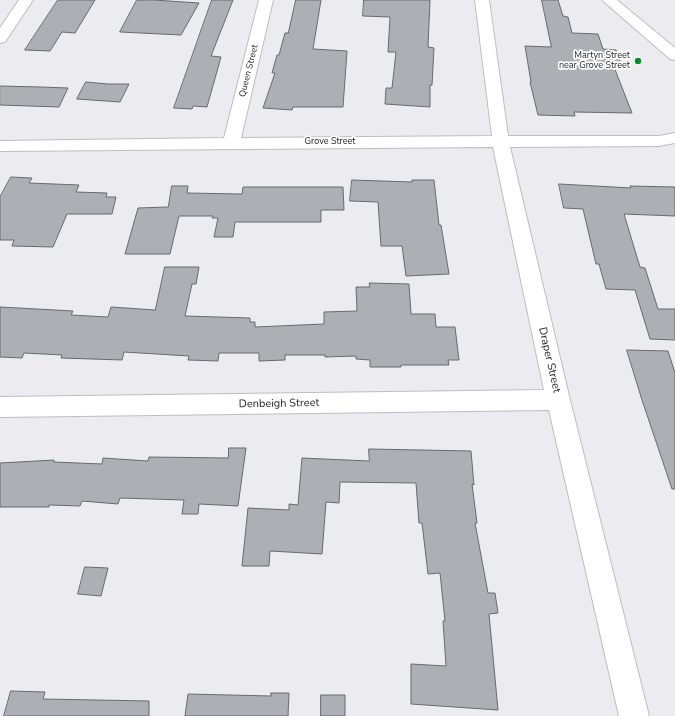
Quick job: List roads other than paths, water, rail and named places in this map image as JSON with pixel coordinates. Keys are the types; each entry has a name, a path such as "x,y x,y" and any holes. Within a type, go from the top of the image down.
{"street":[{"path":"0,40 26,0"},
{"name":"Queen Street","path":"231,142 266,0"},
{"name":"Draper Street","path":"482,0 503,159 558,400 634,716"},
{"path":"609,0 675,56"},
{"name":"Grove Street","path":"1,146 231,142 501,142 670,140"},
{"name":"Denbeigh Street","path":"0,407 558,400"}],"place":[{"name":"Martyn Street near Grove Street","path":"638,61"}]}
